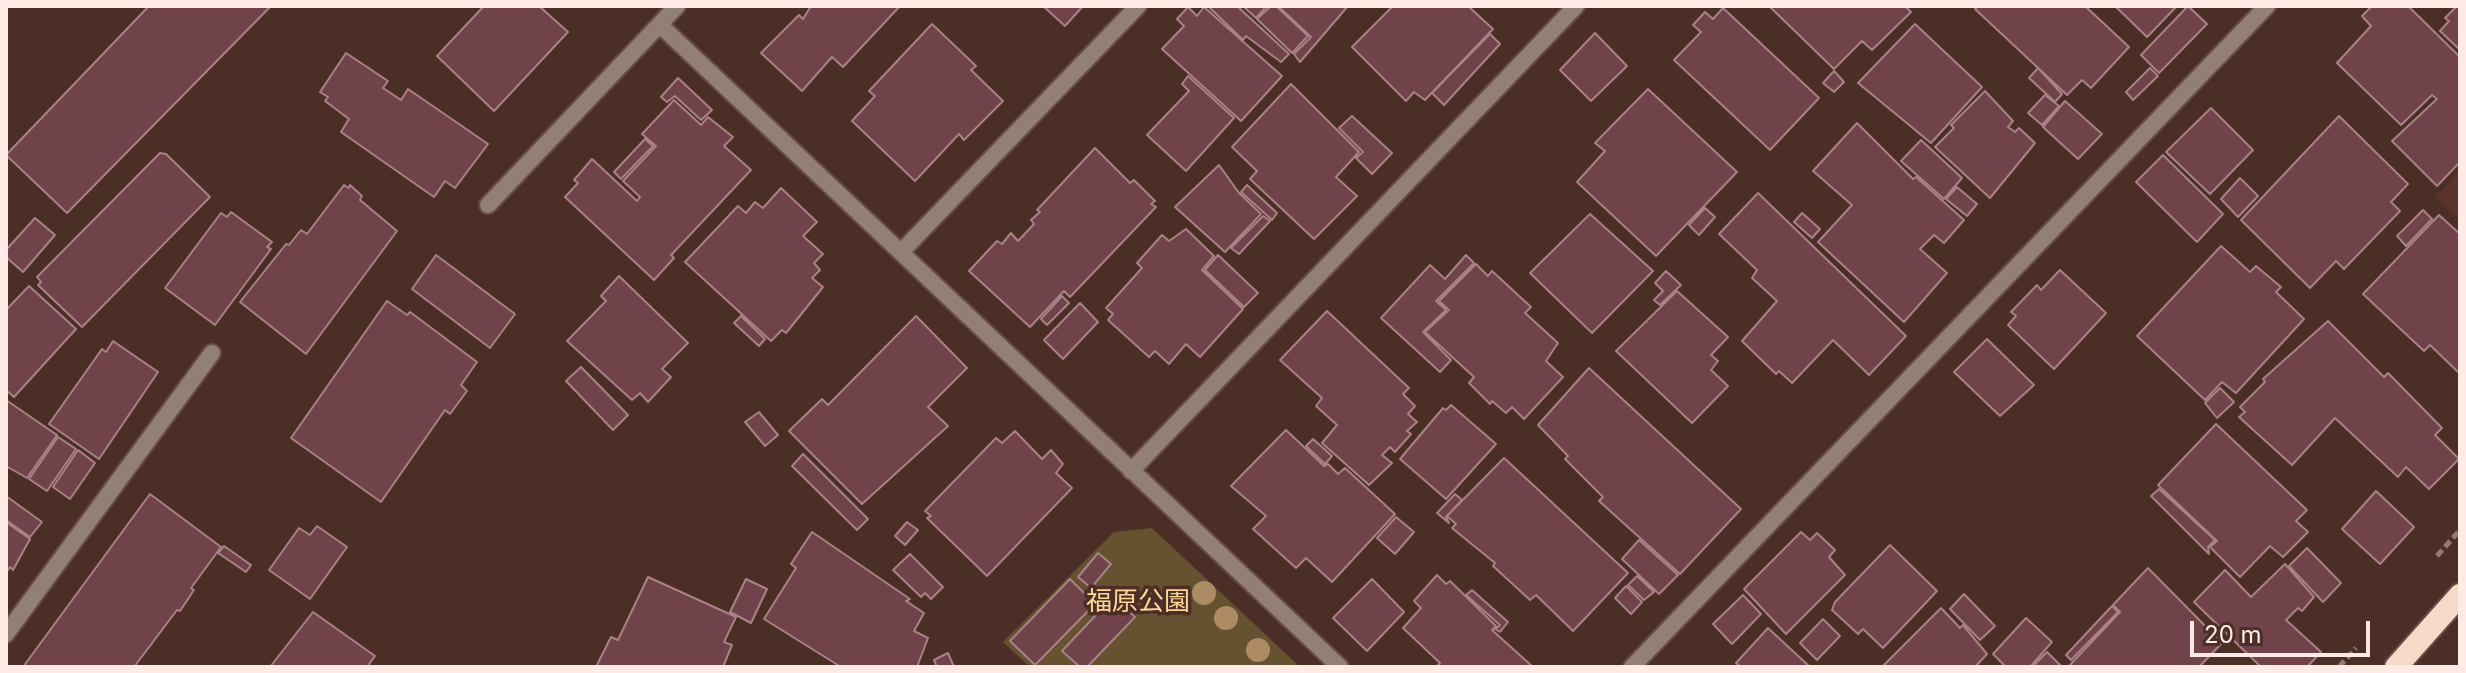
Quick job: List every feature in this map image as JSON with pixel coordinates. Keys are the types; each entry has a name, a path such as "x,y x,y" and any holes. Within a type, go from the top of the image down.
{"highway":[{"path":"2396,667 2460,595"}],"street":[{"path":"488,205 677,6"},
{"path":"902,251 1138,6"},
{"path":"1131,471 1576,6"},
{"path":"1632,667 2267,6"},
{"path":"660,25 1340,667"},
{"path":"6,634 212,353"}],"shaded area":[{"path":"2460,171 2460,220 2435,197"}],"green space":[{"name":"福原公園","path":"1152,528 1300,667 1030,667 1003,642 1114,532"}],"building":[{"path":"149,6 271,6 67,213 6,155"},
{"path":"484,6 539,6 568,32 494,111 437,56"},
{"path":"811,6 900,6 843,67 832,57 802,91 761,53 799,15 803,19"},
{"path":"1043,6 1083,6 1065,26"},
{"path":"1208,6 1237,6 1289,54 1281,62 1246,36 1243,40"},
{"path":"1243,6 1267,6 1256,18"},
{"path":"1271,6 1276,6 1308,36 1292,53 1257,19"},
{"path":"1278,6 1348,6 1300,62 1294,54 1311,37"},
{"path":"1393,6 1468,6 1493,29 1425,100 1414,92 1406,101 1352,47"},
{"path":"1769,6 1905,6 1911,12 1872,50 1862,41 1834,69"},
{"path":"1979,6 2085,6 2129,47 2091,88 2082,80 2067,95 1975,9"},
{"path":"2115,6 2177,6 2147,37"},
{"path":"2188,6 2207,24 2159,73 2141,55"},
{"path":"2372,6 2408,6 2460,57 2460,162 2437,186 2392,141 2437,99 2432,95 2401,125 2337,63 2371,26 2362,16"},
{"path":"2460,6 2460,50 2440,31 2449,21 2445,18"},
{"path":"1188,7 1197,16 1204,7 1282,76 1241,121 1162,49 1184,26 1177,19"},
{"path":"1723,8 1819,98 1770,150 1674,60 1701,32 1693,25 1705,12 1713,19"},
{"path":"932,24 976,66 971,70 1003,101 964,140 959,134 915,181 852,121 875,96 869,91"},
{"path":"1915,24 1982,87 1931,143 1858,83"},
{"path":"1595,33 1627,66 1591,101 1560,70"},
{"path":"1490,34 1500,44 1444,105 1432,93"},
{"path":"346,53 388,81 383,88 401,100 408,89 488,144 455,188 445,181 434,197 341,132 349,119 325,101 328,97 320,92"},
{"path":"2038,68 2062,94 2055,102 2029,78"},
{"path":"2150,68 2158,76 2133,100 2126,92"},
{"path":"1834,71 1844,82 1834,92 1823,83"},
{"path":"1188,76 1234,118 1186,171 1147,135 1189,91 1182,84"},
{"path":"678,78 712,110 701,120 675,96 667,102 661,97"},
{"path":"1291,84 1359,152 1336,177 1357,196 1314,239 1250,179 1257,171 1232,147"},
{"path":"1648,89 1737,172 1656,256 1577,182 1605,151 1595,143"},
{"path":"1985,91 2013,121 2008,127 2015,132 2019,128 2035,143 1990,198 1935,147 1954,128 1951,125"},
{"path":"2045,95 2059,106 2042,125 2028,113"},
{"path":"674,100 701,125 708,117 733,137 724,146 751,170 671,255 674,258 654,280 565,197 578,183 574,180 592,159 637,201 640,197 623,181 656,146 642,134"},
{"path":"2065,101 2102,134 2078,159 2043,127"},
{"path":"2211,108 2253,150 2210,194 2166,152"},
{"path":"1352,116 1392,153 1372,174 1356,158 1363,152 1339,128"},
{"path":"2339,116 2408,184 2391,202 2400,211 2344,269 2336,261 2310,288 2241,220"},
{"path":"1857,123 1913,179 1916,177 1964,220 1944,243 1934,235 1920,249 1947,273 1904,322 1818,242 1852,205 1813,171"},
{"path":"645,139 653,146 621,179 614,172"},
{"path":"1921,140 1962,178 1944,199 1901,161"},
{"path":"1095,148 1130,183 1134,180 1155,201 1151,204 1156,207 1070,297 1064,291 1030,327 969,271 997,241 1002,244 1011,233 1018,241 1034,224 1031,220 1040,212 1037,210"},
{"path":"160,153 166,154 210,197 82,327 38,285 41,282 37,277"},
{"path":"2163,155 2223,214 2197,242 2136,182"},
{"path":"1219,165 1239,193 1261,214 1225,252 1175,207"},
{"path":"2240,178 2258,196 2238,217 2221,199"},
{"path":"344,185 349,188 350,185 362,196 360,200 397,231 306,354 240,302 286,244 289,245 301,230 307,234"},
{"path":"1247,185 1277,213 1272,220 1241,192"},
{"path":"1957,187 1977,204 1967,216 1946,199"},
{"path":"781,188 817,222 803,236 823,254 814,263 820,270 812,278 823,287 786,333 782,330 771,341 685,262 738,206 746,213 755,202 763,208"},
{"path":"1758,193 1906,336 1869,375 1833,340 1792,383 1779,371 1776,374 1742,341 1777,301 1752,278 1757,270 1719,234"},
{"path":"1705,208 1715,217 1699,235 1689,225"},
{"path":"2423,210 2432,219 2406,246 2397,236"},
{"path":"231,212 272,242 267,247 271,249 215,325 165,288 221,213 227,217"},
{"path":"1802,213 1820,229 1812,238 1794,222"},
{"path":"1590,214 1653,271 1592,333 1530,273"},
{"path":"2439,215 2460,234 2460,374 2430,345 2424,351 2363,294"},
{"path":"1263,216 1270,221 1239,254 1231,248"},
{"path":"35,218 55,235 23,272 6,257 6,250"},
{"path":"1186,229 1214,256 1202,270 1243,309 1200,357 1186,344 1169,364 1155,351 1149,357 1108,320 1113,314 1106,308 1142,268 1137,263 1162,235 1169,241"},
{"path":"2221,246 2250,272 2256,266 2281,287 2276,292 2304,319 2236,393 2222,382 2205,400 2137,336"},
{"path":"436,255 515,314 490,348 412,289"},
{"path":"1218,255 1258,293 1244,307 1205,270"},
{"path":"1466,255 1474,263 1436,301 1446,310 1423,332 1451,360 1440,372 1381,318 1430,265 1445,279"},
{"path":"1476,264 1488,276 1492,271 1531,307 1525,313 1558,343 1546,361 1563,377 1524,419 1512,407 1506,413 1492,401 1490,404 1469,383 1474,377 1425,332 1449,310 1439,301"},
{"path":"2060,270 2106,313 2054,369 2008,325 2016,316 2011,312 2037,285 2041,290"},
{"path":"1666,271 1681,285 1660,305 1654,300 1663,291 1655,283"},
{"path":"619,276 688,343 662,369 671,377 648,402 640,393 632,400 567,341 606,301 601,296"},
{"path":"29,286 76,329 14,397 6,390 6,310"},
{"path":"1677,291 1728,337 1711,355 1718,361 1711,370 1728,386 1692,423 1616,351"},
{"path":"1062,296 1069,303 1047,325 1041,319"},
{"path":"387,301 407,315 410,312 477,362 461,385 467,391 450,414 445,410 381,502 291,438"},
{"path":"1080,303 1098,322 1063,359 1044,340"},
{"path":"1327,311 1409,388 1403,394 1415,406 1408,414 1417,422 1407,431 1411,434 1395,452 1390,447 1382,455 1392,463 1369,485 1322,443 1337,425 1316,406 1322,398 1280,360"},
{"path":"741,316 765,339 759,346 734,323"},
{"path":"916,316 967,368 928,407 948,426 862,504 789,431 822,399 828,405"},
{"path":"2328,321 2384,377 2388,373 2442,428 2435,435 2459,459 2429,489 2406,467 2398,477 2335,418 2292,465 2239,417 2245,412 2240,407 2265,382 2263,379"},
{"path":"1987,339 2034,385 2000,416 1954,372"},
{"path":"113,341 158,372 99,459 49,424 102,349 106,352"},
{"path":"581,367 628,415 613,430 566,381"},
{"path":"1589,368 1741,509 1680,574 1599,501 1603,497 1565,459 1568,456 1538,425"},
{"path":"2220,388 2234,402 2217,418 2205,403"},
{"path":"6,400 57,435 27,478 6,466"},
{"path":"1451,405 1496,444 1446,499 1400,459 1443,408 1446,410"},
{"path":"759,412 778,435 765,446 745,422"},
{"path":"2216,424 2307,510 2296,521 2308,532 2283,557 2270,546 2240,577 2210,547 2217,541 2158,485"},
{"path":"1286,430 1324,466 1328,464 1338,474 1345,468 1395,514 1332,582 1306,558 1296,568 1253,529 1266,516 1231,486"},
{"path":"1015,431 1042,459 1051,450 1063,464 1056,473 1072,488 987,576 927,518 931,516 925,511 996,438 1002,443"},
{"path":"58,437 76,449 47,491 29,479"},
{"path":"1313,439 1332,456 1325,464 1306,446"},
{"path":"78,450 95,463 70,499 53,487"},
{"path":"803,454 868,519 857,530 792,466"},
{"path":"1504,458 1628,573 1573,631 1536,595 1530,600 1493,566 1495,563 1452,528 1456,524 1447,516"},
{"path":"2159,489 2215,540 2208,547 2209,554 2151,496"},
{"path":"2376,491 2414,527 2380,564 2342,529"},
{"path":"150,494 221,547 191,588 194,590 180,611 177,610 134,667 23,667"},
{"path":"1455,494 1462,500 1446,517 1449,523 1437,513"},
{"path":"6,496 42,522 30,537 6,520"},
{"path":"1396,517 1414,532 1395,554 1377,538"},
{"path":"6,522 30,539 13,570 10,567 6,573"},
{"path":"907,522 918,530 905,545 895,536"},
{"path":"317,526 347,547 310,599 269,570 299,528 310,535"},
{"path":"812,532 910,599 906,601 924,613 914,631 928,638 917,667 841,667 764,619 796,568 791,564"},
{"path":"1801,532 1810,540 1817,533 1835,550 1829,557 1845,575 1786,634 1744,589"},
{"path":"1639,540 1678,575 1659,594 1622,559"},
{"path":"1890,545 1937,591 1883,648 1863,629 1858,634 1832,610 1835,602"},
{"path":"224,546 251,565 246,572 218,553"},
{"path":"2307,548 2341,583 2323,602 2289,566"},
{"path":"1098,553 1111,564 1091,588 1078,577"},
{"path":"910,554 943,587 931,599 925,593 921,597 893,570"},
{"path":"2285,564 2314,597 2302,611 2298,608 2286,620 2321,652 2307,667 2261,667 2194,602 2225,570 2251,597"},
{"path":"2148,568 2222,643 2199,667 2068,667 2120,612 2113,605"},
{"path":"1437,575 1446,584 1450,581 1496,626 1492,630 1533,667 1436,667 1440,663 1403,628 1421,608 1414,601"},
{"path":"1637,576 1654,592 1644,600 1628,585"},
{"path":"648,577 736,617 724,642 732,645 723,667 596,667 611,637 618,640"},
{"path":"746,579 767,589 751,623 730,612"},
{"path":"1070,579 1095,604 1035,665 1010,641"},
{"path":"1372,579 1404,612 1367,651 1333,618"},
{"path":"1626,586 1642,602 1631,614 1615,598"},
{"path":"1472,590 1508,622 1500,632 1495,629 1500,625 1466,595"},
{"path":"1964,594 1995,626 1980,640 1950,609"},
{"path":"1743,595 1761,614 1732,644 1713,624"},
{"path":"1113,597 1135,617 1087,667 1080,667 1062,651"},
{"path":"2112,606 2118,612 2071,660 2066,655"},
{"path":"1941,608 1960,628 1963,625 1987,654 1975,667 1882,667"},
{"path":"313,612 375,656 367,667 270,667"},
{"path":"2026,618 2052,642 2030,667 2006,667 1993,654"},
{"path":"1823,619 1840,636 1817,660 1800,643"},
{"path":"1768,628 1810,667 1741,667 1736,663"},
{"path":"2047,652 2062,667 2032,667"},
{"path":"948,653 954,667 937,667 934,660"}]}
